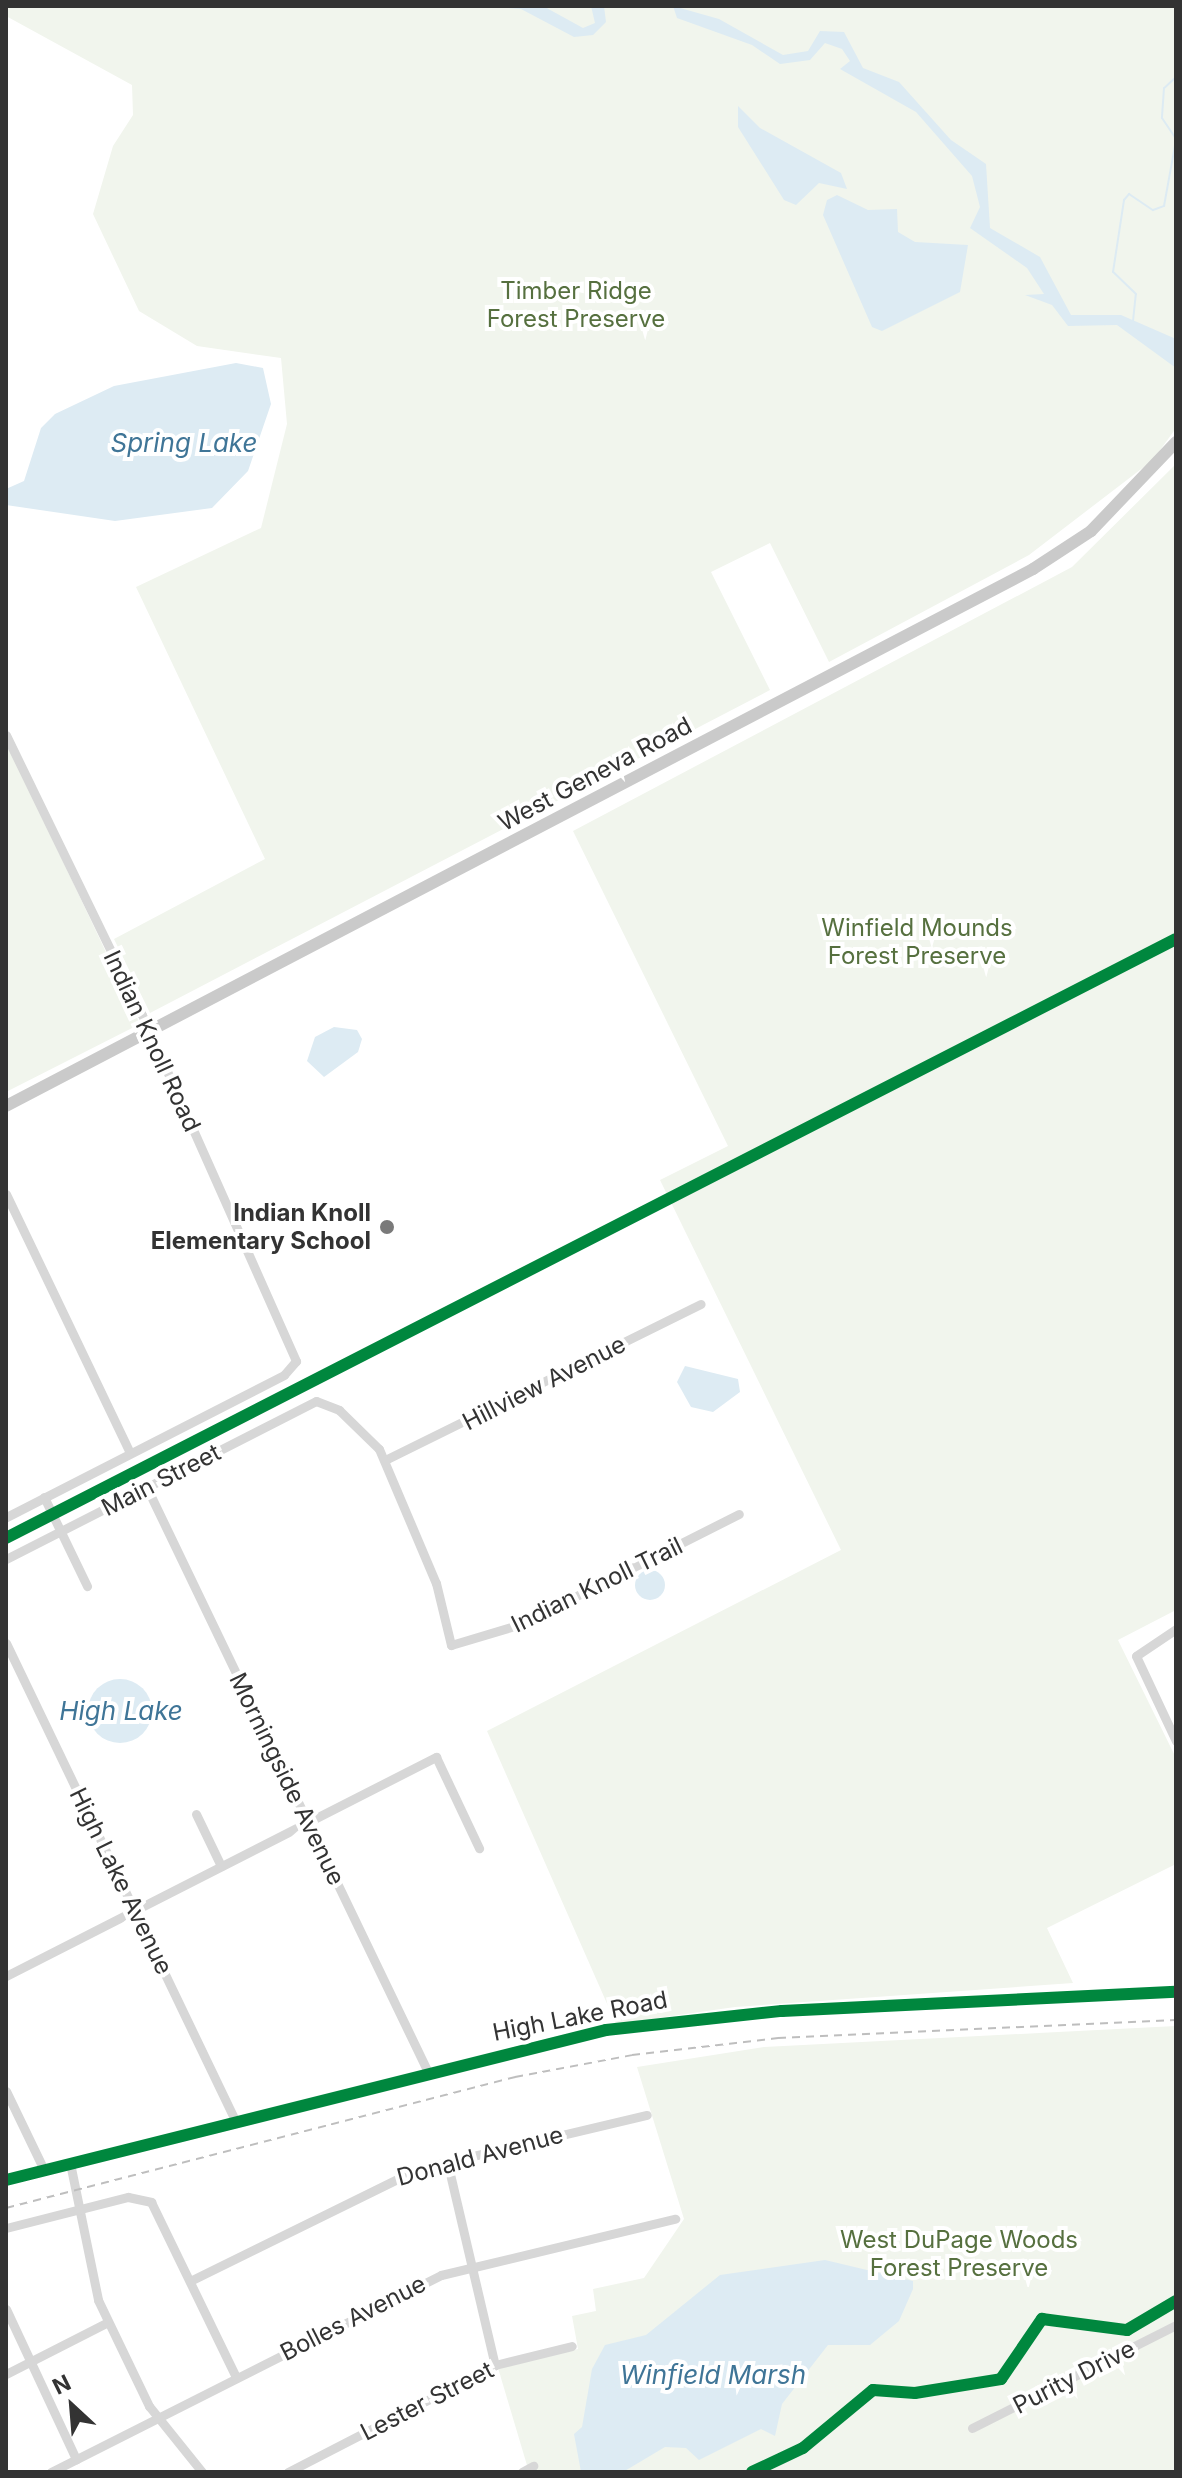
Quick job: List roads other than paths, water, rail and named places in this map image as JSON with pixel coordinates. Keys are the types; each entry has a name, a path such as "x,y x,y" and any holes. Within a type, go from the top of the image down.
{"main road":[{"name":"West Geneva Road","path":"6,1106 1033,569 1091,531 1176,442"}],"street":[{"name":"Indian Knoll Road","path":"6,735 149,1032 295,1348"},
{"path":"6,1194 130,1453"},
{"name":"Hillview Avenue","path":"385,1460 701,1304"},
{"name":"Main Street","path":"6,1517 284,1375 296,1361 295,1348"},
{"name":"Main Street","path":"6,1559 316,1401 364,1429 385,1460"},
{"name":"Indian Knoll Trail","path":"385,1460 436,1583 451,1645 521,1624 739,1514"},
{"name":"Morningside Avenue","path":"147,1488 427,2070"},
{"path":"44,1497 87,1586"},
{"path":"1176,1629 1141,1646 1136,1656 1176,1741"},
{"name":"High Lake Avenue","path":"6,1643 235,2120"},
{"path":"6,1976 436,1757 479,1848"},
{"path":"196,1814 221,1866"},
{"name":"High Lake Road","path":"6,2180 427,2070 590,2033 704,2017 1176,1992"},
{"path":"6,2091 44,2170"},
{"name":"Donald Avenue","path":"190,2281 369,2189 447,2161 647,2115"},
{"path":"447,2161 495,2365"},
{"path":"70,2163 80,2209 87,2268 108,2322 158,2418 202,2472"},
{"path":"6,2228 80,2209 146,2199 236,2377"},
{"name":"Bolles Avenue","path":"51,2472 236,2377 471,2266 675,2219"},
{"path":"6,2309 76,2459"},
{"path":"6,2374 108,2322"},
{"name":"Purity Drive","path":"972,2428 1176,2325"},
{"name":"Lester Street","path":"288,2472 495,2365 572,2346"},
{"path":"522,2472 533,2466"}],"water":[{"path":"484,6 543,6 583,28 595,23 591,6 604,6 606,22 593,35 574,37 521,9"},
{"path":"673,6 719,19 783,55 808,51 820,31 844,32 863,68 899,82 951,140 986,164 990,228 1040,257 1071,315 1121,315 1176,339 1176,368 1117,325 1068,326 1052,305 1025,295 1044,294 1027,268 970,228 980,207 972,176 916,112 840,69 850,61 842,49 825,43 810,60 780,64 752,45 677,18"},
{"path":"738,106 760,128 841,173 847,189 819,183 796,205 784,200 738,127"},
{"path":"837,195 868,210 897,209 898,232 915,242 968,245 960,292 882,331 872,327 823,215 827,200"},
{"name":"Spring Lake","path":"236,363 263,368 271,404 248,471 212,508 115,521 6,505 6,489 24,481 41,428 55,414 114,386"},
{"path":"334,1027 357,1030 362,1039 358,1052 324,1077 307,1061 315,1037"},
{"path":"685,1366 738,1379 740,1392 713,1412 691,1407 677,1382"},
{"path":"650,1570 656,1571 664,1579 664,1591 656,1599 650,1600 644,1599 636,1591 635,1585 636,1579 644,1571"},
{"name":"High Lake","path":"120,1679 132,1681 143,1688 150,1699 150,1723 143,1734 132,1741 120,1743 108,1741 97,1734 90,1723 88,1711 90,1699 97,1688 108,1681"},
{"name":"Winfield Marsh","path":"825,2260 913,2281 913,2289 899,2321 870,2345 828,2345 782,2404 775,2436 761,2429 699,2460 686,2448 665,2447 623,2472 581,2472 574,2434 582,2427 592,2369 605,2345 646,2335 720,2275"}],"waterway":[{"path":"1176,77 1164,88 1162,118 1176,139"},
{"path":"1133,321 1136,294 1113,272 1124,200 1129,194 1153,210 1164,206 1176,140"}],"railway":[{"path":"6,2208 515,2077 632,2055 778,2038 1176,2020"}],"place":[{"name":"Indian Knoll Elementary School","path":"387,1227"}],"park label":[{"name":"Timber Ridge Forest Preserve","path":"576,305"},
{"name":"Winfield Mounds Forest Preserve","path":"917,942"},
{"name":"West DuPage Woods Forest Preserve","path":"959,2254"}]}
